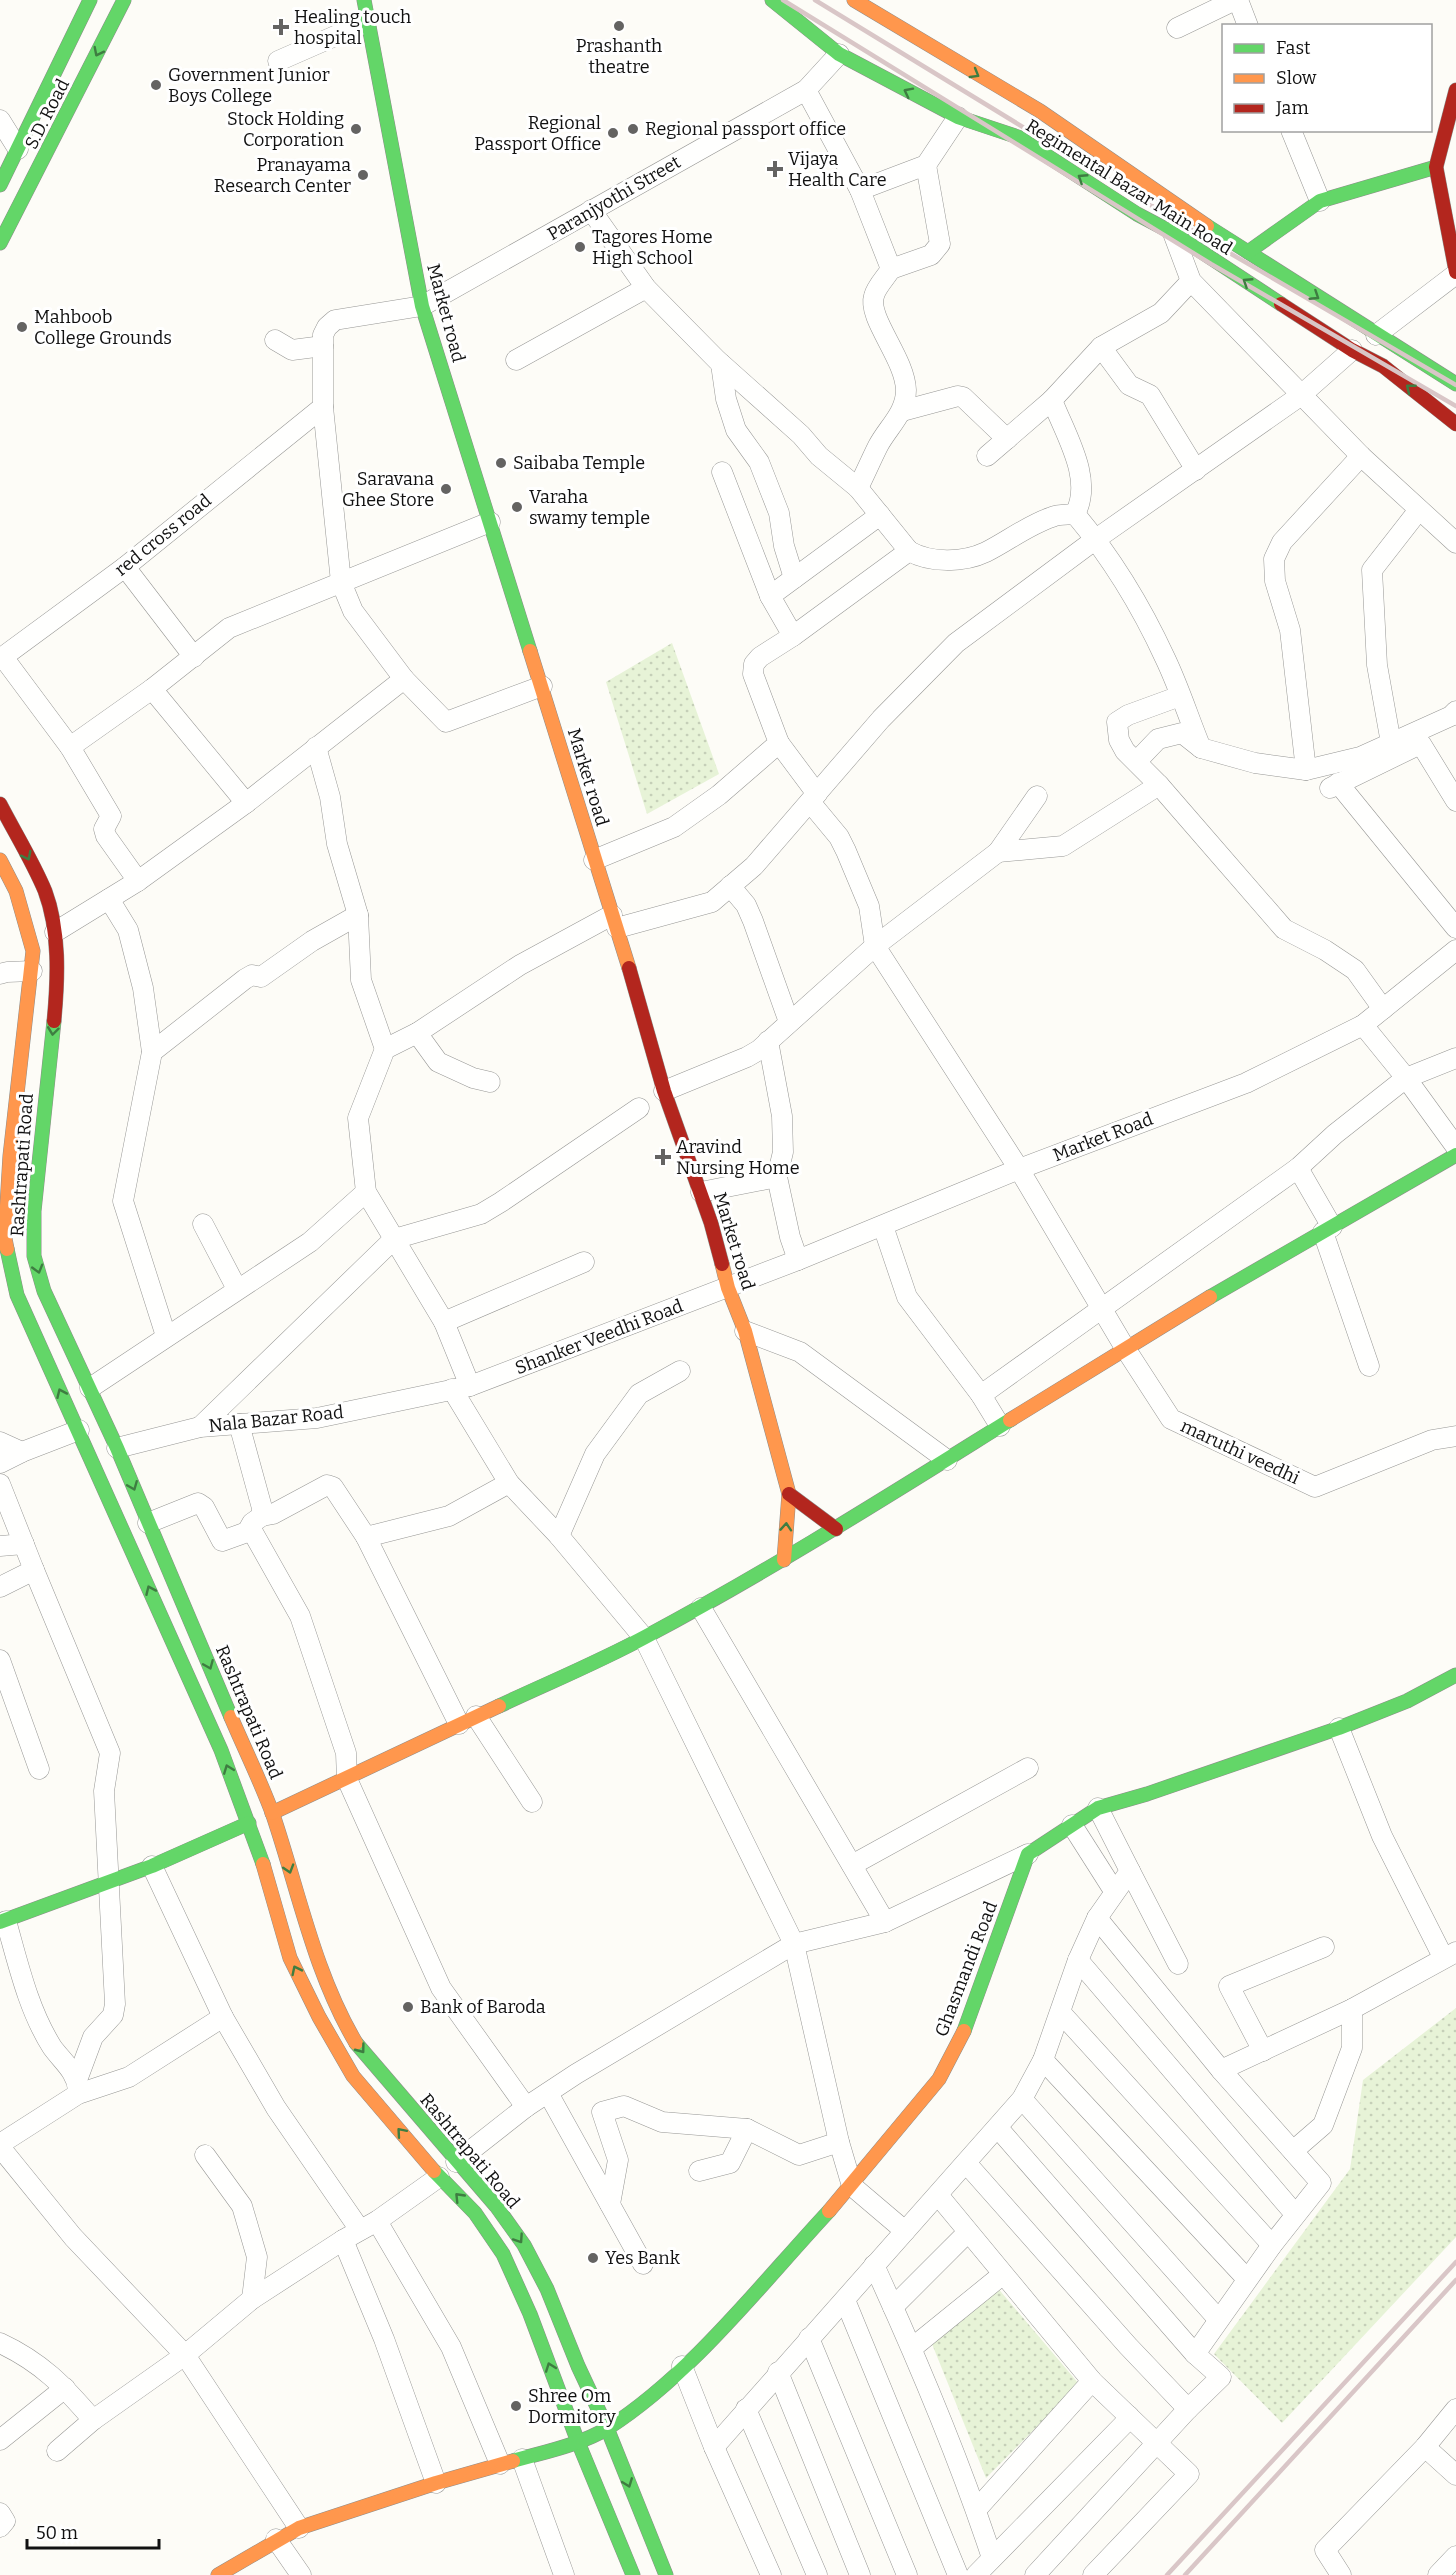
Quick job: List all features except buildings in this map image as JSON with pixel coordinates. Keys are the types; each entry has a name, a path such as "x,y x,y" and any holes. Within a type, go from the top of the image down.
{"main road":[{"name":"S.D. Road","path":"0,185 90,0"},
{"name":"S.D. Road","path":"0,243 124,0"},
{"name":"Market road","path":"364,0 422,306 542,686 664,1091 701,1192 728,1288 746,1331 789,1494 784,1560"},
{"name":"Regimental Bazar Main Road","path":"772,0 839,54 958,117 1018,137 1144,218 1173,232 1352,350 1383,366 1456,424"},
{"name":"Regimental Bazar Main Road","path":"854,0 1040,111 1159,195 1456,384"},
{"path":"1456,90 1436,167 1456,273"},
{"path":"1248,252 1320,201 1436,167"},
{"path":"1144,218 1159,195"},
{"name":"Rashtrapati Road","path":"0,804 45,892 56,932 57,993 34,1211 34,1256 44,1291 117,1448 272,1814 318,1965 341,2018 357,2045 496,2206 524,2245 547,2289 578,2366 607,2428 666,2575"},
{"name":"Rashtrapati Road","path":"0,860 16,891 33,951 6,1209 5,1239 17,1295 221,1750 249,1823 290,1958 319,2017 353,2076 439,2177 475,2213 503,2254 530,2314 578,2442 633,2575"},
{"path":"272,1814 644,1638 701,1608 836,1529 1125,1348 1456,1155"},
{"path":"6,1209 34,1211"},
{"path":"789,1494 836,1529"},
{"path":"1028,1854 1098,1808 1147,1794 1339,1728 1407,1701 1456,1676"},
{"path":"3,1922 152,1866 249,1823"},
{"name":"Ghasmandi Road","path":"218,2575 276,2539 299,2528 436,2483 578,2442 607,2428 683,2367 852,2186 939,2079 962,2037 1028,1854"},
{"path":"370,2097 388,2082"}],"street":[{"path":"1177,28 1237,0 1247,24"},
{"path":"278,61 367,22"},
{"name":"Paranjyothi Street","path":"422,306 806,90 839,54"},
{"path":"806,90 861,190 891,269"},
{"path":"861,190 926,165 958,117"},
{"path":"0,120 18,148"},
{"path":"1292,132 1320,201"},
{"path":"1436,167 1456,161"},
{"path":"858,488 879,444 902,411 906,392 900,361 875,316 874,294 891,269 931,255 940,244 926,165"},
{"path":"591,210 646,288 721,364 801,435 819,456 858,488 909,551 921,558 952,560 984,553 1019,532 1054,516 1075,514"},
{"path":"1173,232 1191,281 1300,396 1418,511 1456,543"},
{"path":"1376,335 1456,273"},
{"path":"987,456 1052,400 1101,347 1161,313 1191,281"},
{"path":"516,360 646,288"},
{"path":"422,306 335,320 327,327 323,335 323,407 341,582 354,611 404,679 446,722 542,686"},
{"path":"275,340 292,350 323,346"},
{"path":"1101,347 1129,385 1150,395 1196,470"},
{"path":"385,1049 417,1033 520,965 614,921 712,902 754,866 881,719 956,643 1096,539 1300,396 1352,350"},
{"path":"721,364 726,399 736,430 759,462 779,513 783,546 794,578"},
{"path":"902,411 958,396 963,397 1007,439"},
{"path":"1052,400 1078,466 1082,491 1081,504 1075,514"},
{"name":"red cross road","path":"1,658 124,567 323,407"},
{"path":"1306,770 1290,630 1275,581 1274,559 1282,542 1361,456"},
{"path":"722,472 770,596 793,636"},
{"path":"1391,743 1377,665 1372,570 1418,511"},
{"path":"1075,514 1096,539 1161,650 1201,748"},
{"path":"770,596 880,515"},
{"path":"70,747 152,689 229,628 490,522"},
{"path":"875,946 869,906 846,851 779,743 753,674 754,664 760,657 793,636 909,551"},
{"path":"124,567 194,657"},
{"path":"1,658 70,747 111,816 104,829 106,836 138,882"},
{"path":"56,932 138,882 246,803 404,679"},
{"path":"152,689 246,803"},
{"path":"1180,696 1128,715 1117,722 1119,740 1284,929 1325,950 1354,970 1383,1009"},
{"path":"1137,761 1158,739 1170,734 1182,733 1201,748 1255,763 1306,770 1360,757 1450,716 1456,711"},
{"path":"1456,724 1334,786 1456,928"},
{"path":"594,860 674,827 719,795 779,743"},
{"path":"1420,744 1456,801"},
{"path":"316,747 326,782 337,844 358,915 361,980 385,1049 358,1118 366,1192 444,1322 461,1388 509,1483 559,1536 644,1638 794,1944 839,2142 852,2186 905,2231"},
{"path":"998,852 1064,846 1159,784"},
{"path":"664,1091 747,1057 768,1041 875,946 998,852 1037,796"},
{"path":"730,886 746,906 753,921 789,1022"},
{"path":"108,899 128,930 143,988 152,1052 123,1201 166,1336"},
{"path":"152,1052 245,979 252,975 261,977 312,941 358,915"},
{"name":"maruthi veedhi","path":"875,946 1019,1169 1125,1348 1171,1419 1316,1487 1432,1440 1456,1436"},
{"name":"Market Road","path":"728,1288 1019,1169 1246,1083 1363,1025 1456,950"},
{"path":"0,974 32,971"},
{"path":"1363,1025 1406,1078 1456,1147"},
{"path":"417,1033 438,1062 473,1078 490,1082"},
{"path":"768,1041 782,1126 783,1152 777,1177 798,1260"},
{"path":"981,1395 1298,1168 1335,1134 1406,1078 1456,1058"},
{"path":"201,1427 394,1239 481,1214 639,1108"},
{"path":"1298,1168 1328,1229 1370,1366"},
{"path":"701,1192 777,1177"},
{"path":"90,1388 310,1242 366,1192"},
{"path":"203,1224 237,1289"},
{"path":"883,1226 907,1297 981,1395 1000,1426"},
{"path":"444,1322 584,1262"},
{"name":"Shanker Veedhi Road","path":"461,1388 728,1288"},
{"path":"746,1331 800,1352 947,1460"},
{"path":"559,1536 595,1454 632,1403 639,1394 680,1371"},
{"name":"Nala Bazar Road","path":"117,1448 201,1427 318,1418 461,1388"},
{"path":"239,1424 262,1508 256,1523 300,1616 346,1753 348,1779 441,1988 526,2107"},
{"path":"0,1463 79,1430"},
{"path":"0,1442 22,1452"},
{"path":"366,1537 449,1516 509,1483"},
{"path":"0,1484 110,1753 104,1791 115,2004 112,2015 93,2037 78,2087"},
{"path":"148,1523 198,1503 204,1507 222,1541 327,1485 333,1487 366,1537 468,1720 532,1802"},
{"path":"0,1546 24,1544"},
{"path":"0,1587 34,1570"},
{"path":"701,1608 885,1922"},
{"path":"0,1660 39,1769"},
{"path":"1221,2070 1352,2009 1450,1954 1382,1836 1339,1728"},
{"path":"852,1865 1029,1768"},
{"path":"1098,1808 1178,1964"},
{"path":"1072,1825 1114,1891"},
{"path":"456,2162 548,2092 794,1944 885,1922 1028,1854"},
{"path":"152,1866 224,2017 276,2108 368,2226 451,2348 500,2464"},
{"path":"714,2447 778,2372 967,2164 1022,2099 1043,2060 1078,1960 1097,1918 1130,1871"},
{"path":"1097,1918 1221,2070 1321,2183 1272,2245 1195,2354"},
{"path":"3,1922 28,1996 40,2023 78,2087"},
{"path":"1263,2051 1229,1986 1324,1947"},
{"path":"1078,1960 1295,2214"},
{"path":"1293,2151 1323,2124 1352,2048 1352,2009"},
{"path":"1061,2013 1272,2245"},
{"path":"224,2017 129,2077 78,2087 0,2145 73,2237 185,2355 299,2528"},
{"path":"1043,2060 1247,2279"},
{"path":"548,2092 643,2265"},
{"path":"1022,2099 1218,2319"},
{"path":"610,2204 618,2160 602,2112 624,2106 662,2122 747,2128 799,2155 839,2142"},
{"path":"699,2171 730,2163 747,2128"},
{"path":"998,2128 1195,2354 1221,2377 1188,2409 1035,2575"},
{"path":"204,2155 242,2206 257,2257 252,2299"},
{"path":"967,2164 1128,2346 1188,2409"},
{"path":"57,2451 93,2420 185,2355 252,2299 368,2226 439,2177"},
{"path":"938,2195 1092,2381 1188,2474 1093,2575"},
{"path":"893,2307 968,2232"},
{"path":"343,2240 384,2339 436,2483"},
{"path":"874,2265 912,2348 976,2510 992,2558"},
{"path":"912,2348 1002,2275"},
{"path":"845,2300 958,2575"},
{"path":"809,2338 907,2575"},
{"path":"0,2343 29,2357 65,2388 93,2420"},
{"path":"683,2367 714,2447 771,2575"},
{"path":"778,2372 860,2575"},
{"path":"976,2510 1092,2381"},
{"path":"0,2440 65,2388"},
{"path":"746,2409 817,2575"},
{"path":"1341,2575 1325,2550 1425,2447 1456,2409"},
{"path":"976,2575 1123,2426 1129,2416"},
{"path":"1425,2447 1456,2475"},
{"path":"522,2459 564,2575"},
{"path":"0,2514 5,2521 0,2527"},
{"path":"276,2539 301,2575"},
{"path":"1438,2575 1456,2556"}],"green space":[{"path":"672,643 719,774 647,814 606,682"},
{"path":"1456,2008 1456,2237 1282,2423 1214,2354 1350,2169 1363,2080"},
{"path":"996,2286 1079,2384 986,2478 930,2339"}],"railway":[{"path":"783,0 1211,264 1456,406"},
{"path":"815,0 1221,248 1456,385"},
{"path":"1167,2575 1456,2262"},
{"path":"1185,2575 1456,2280"}],"traffic: fast":[{"path":"0,185 90,0"},
{"path":"0,243 124,0"},
{"path":"364,0 422,306 530,651"},
{"path":"772,0 839,54 958,117 1018,137 1137,214 1173,233 1281,304"},
{"path":"1248,252 1320,201 1436,167"},
{"path":"1207,226 1456,384"},
{"path":"54,1021 34,1211 34,1256 44,1291 117,1448 231,1717"},
{"path":"1210,1297 1456,1155"},
{"path":"7,1249 17,1295 221,1750 263,1864"},
{"path":"499,1706 611,1655 693,1611 830,1531 1010,1420"},
{"path":"964,2031 1028,1854 1098,1808 1147,1794 1339,1728 1407,1701 1456,1675"},
{"path":"0,1922 152,1866 249,1823"},
{"path":"356,2043 496,2206 524,2245 547,2289 578,2366 607,2428 666,2575"},
{"path":"434,2171 475,2213 503,2254 530,2314 578,2442 633,2575"},
{"path":"513,2461 586,2439 608,2428 639,2406 697,2355 829,2211"}],"traffic: slow":[{"path":"854,0 1040,111 1207,226"},
{"path":"530,651 629,968"},
{"path":"0,860 16,891 33,951 10,1156 5,1239 7,1249"},
{"path":"722,1264 728,1288 745,1331 789,1494 784,1560"},
{"path":"1010,1420 1210,1297"},
{"path":"272,1813 499,1706"},
{"path":"231,1717 273,1815 318,1960 341,2016 356,2043"},
{"path":"263,1864 290,1958 319,2017 353,2076 434,2171"},
{"path":"829,2211 939,2079 964,2031"},
{"path":"218,2575 299,2528 436,2483 513,2461"}],"traffic: jam":[{"path":"1456,90 1436,167 1456,272"},
{"path":"1281,304 1352,350 1383,366 1456,424"},
{"path":"0,804 35,869 50,906 57,955 54,1021"},
{"path":"629,968 664,1091 711,1223 722,1264"},
{"path":"789,1494 836,1529"}],"place":[{"name":"Prashanth theatre","path":"619,26"},
{"name":"Healing touch hospital","path":"281,27"},
{"name":"Government Junior Boys College","path":"156,85"},
{"name":"Stock Holding Corporation","path":"356,129"},
{"name":"Regional passport office","path":"633,129"},
{"name":"Regional Passport Office","path":"613,133"},
{"name":"Vijaya Health Care","path":"775,169"},
{"name":"Pranayama Research Center","path":"363,175"},
{"name":"Tagores Home High School","path":"580,247"},
{"name":"Mahboob College Grounds","path":"22,327"},
{"name":"Saibaba Temple","path":"501,463"},
{"name":"Saravana Ghee Store","path":"446,489"},
{"name":"Varaha swamy temple","path":"517,507"},
{"name":"Aravind Nursing Home","path":"663,1157"},
{"name":"Bank of Baroda","path":"408,2007"},
{"name":"Yes Bank","path":"593,2258"},
{"name":"Shree Om Dormitory","path":"516,2406"}]}
